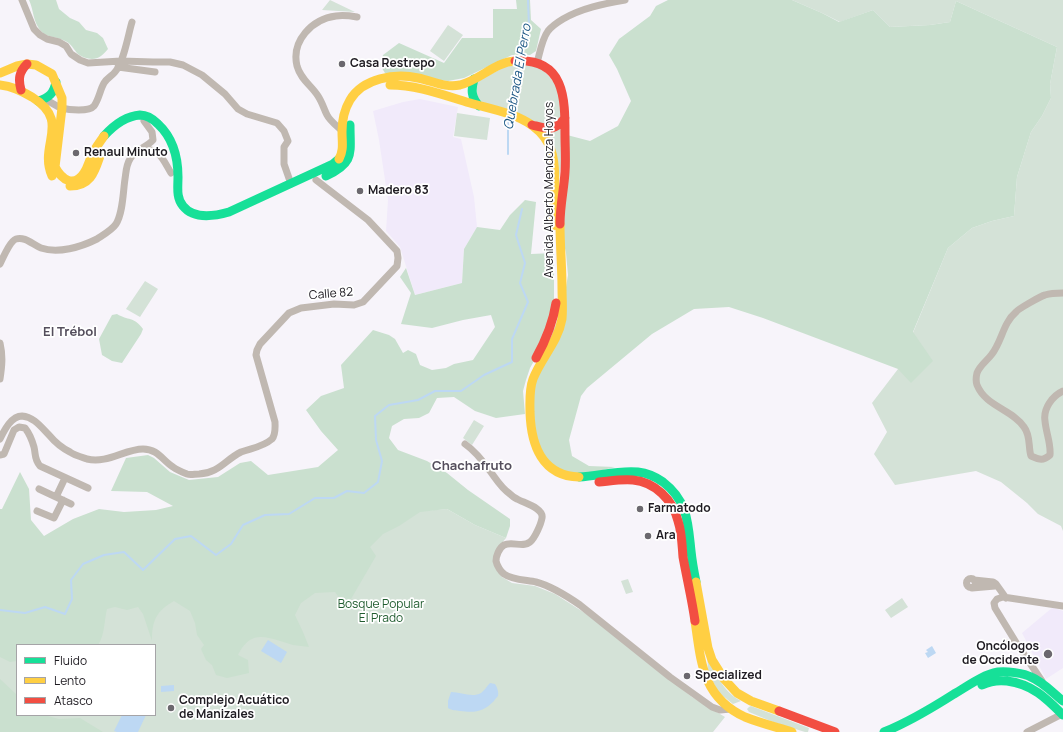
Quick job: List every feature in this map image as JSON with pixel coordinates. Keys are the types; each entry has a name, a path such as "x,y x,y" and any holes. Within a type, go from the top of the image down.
{"main road":[{"path":"0,73 17,66 27,64 36,65 52,74 62,98 55,168 58,174 64,179 71,181 78,179 84,172 101,140 113,126 127,117 144,115 153,119 164,128 174,145 178,194 180,201 191,213 207,216 228,212 291,184 333,164 338,160 343,150 342,131 345,108 357,91 370,82 388,78 408,77 450,86 459,85 474,79 506,62 532,61"},
{"name":"Avenida Alberto Mendoza Hoyos","path":"532,61 545,67 557,79 561,87 565,118 565,170 560,220 563,305 556,338 535,373 530,393 531,430 537,452 546,464 566,475 578,476 638,472 652,476 665,483 678,497 685,508 708,648 712,660 724,679 737,693 751,701 810,728 835,732"},
{"path":"21,90 18,83 18,76 27,64"},
{"path":"474,79 471,92 474,100 479,106"},
{"path":"41,100 51,95 55,89 56,82"},
{"name":"Avenida Alberto Mendoza Hoyos","path":"144,121 160,132 163,137 169,155 171,194 173,202 179,211 187,218 206,222 232,217 339,170 348,159 351,147 349,132 350,118 353,110 363,95 374,88 397,84 412,86 491,109 532,125 544,139 554,160 553,227 556,304 554,319 549,335 530,368 523,391 525,430 528,446 532,456 541,468 552,476 563,481 577,483 627,480 639,481 662,493 670,503 679,523 687,578 703,666 711,688 724,703 741,715 792,732"},
{"path":"0,85 7,85 21,90 41,100 49,112 52,119 48,158 49,167 51,174 56,181 64,186 73,187 87,182 92,176 107,142 116,131 131,122 144,121"},
{"path":"532,125 553,129 560,125 565,118"},
{"path":"884,732 936,705 980,678 998,672 1032,674 1063,701"},
{"path":"904,732 983,684 991,681 1020,682 1028,685 1035,689 1063,714"},
{"path":"731,709 742,702 751,701"}],"street":[{"path":"22,0 34,29 47,39 59,42 66,46 72,54 80,60 88,63 120,64 170,62 183,65 202,75 225,94 238,109 247,114 277,123 284,131 288,141 284,147 284,164 291,184"},
{"path":"532,61 544,37 556,23 573,13 588,8 625,0"},
{"path":"342,131 328,117 318,95 302,78 296,57 298,45 303,35 311,26 322,20 336,16 357,17"},
{"path":"41,100 62,108 74,110 88,110 92,108 96,104 102,86 120,64 132,22"},
{"path":"120,64 155,72"},
{"path":"62,98 74,110"},
{"path":"0,264 12,241 17,238 23,238 41,248 62,250 97,239 116,224 119,216 129,160 134,153 148,145 153,140 152,132 144,121"},
{"path":"139,150 148,149 160,154 171,173"},
{"name":"Calle 82","path":"0,439 14,418 21,416 30,418 40,424 48,434 70,453 88,459 97,460 111,458 141,449 151,450 159,454 173,467 188,474 204,474 217,470 241,453 264,444 273,438 275,430 274,422 256,356 260,344 289,313 301,308 334,304 354,305 363,302 397,266 398,258 396,251 368,220 316,180"},
{"path":"1063,293 1044,295 1016,311 1009,320 992,354 980,366 976,375 976,383 988,401 1016,419 1025,428 1029,439 1029,451 1031,456 1039,460 1046,459 1050,455 1051,447 1044,420 1049,403 1058,393 1063,391"},
{"path":"0,343 2,364 0,379"},
{"path":"0,455 4,454 14,430 20,427 25,428 34,447 36,462 40,466 88,488"},
{"path":"465,444 476,454 507,492 517,499 541,511 543,514 534,538 529,543 523,545 508,544 499,550 496,562 504,574 511,578 538,583 580,604 670,677 712,707 720,710 731,709"},
{"path":"37,511 54,518 65,478"},
{"path":"39,489 71,504"},
{"path":"998,586 972,588 976,584 974,580 993,582 998,586 1004,598"},
{"path":"1032,674 1017,644 995,608 994,603 997,599 1004,598 1063,606"},
{"path":"1008,643 1017,644"},
{"path":"1027,732 1063,714"}],"shaded area":[{"path":"420,99 458,107 453,137 461,139 474,197 477,227 464,249 462,283 415,295 400,247 386,231 388,200 373,111 403,102"},
{"name":"Oncólogos de Occidente","path":"1053,607 1063,611 1063,668 1046,679 1022,633"}],"green space":[{"path":"29,0 56,0 59,9 70,18 79,22 86,30 97,33 103,38 108,49 99,58 93,59 80,56 67,42 47,35 41,31 36,24"},
{"path":"330,0 355,12 322,10"},
{"path":"516,0 530,0 531,20 541,29 536,51 530,55 512,55 464,78 448,81 385,73 380,65 383,55 399,43 444,63 462,38 493,38 493,9 517,9"},
{"path":"668,0 792,0 839,22 873,10 890,27 930,25 950,22 956,1 1057,47 1050,84 1051,98 1042,116 1031,132 1017,177 1014,216 992,221 972,228 948,248 913,332 933,361 911,383 898,369 763,318 729,307 694,309 652,334 587,388 581,396 569,440 572,456 589,466 615,467 579,476 546,464 531,430 530,393 563,305 568,275 566,253 560,226 567,135 590,141 618,126 631,101 609,55 619,39 650,16 656,6"},
{"path":"792,0 1063,0 1063,531 1061,526 1038,514 1001,482 976,471 895,485 874,454 887,432 872,403 898,369 948,248 972,228 992,221 1014,216 1017,177 1031,132 1042,116 1051,98 1050,84 1057,47 956,1 950,22 930,25 890,27 873,10 840,22"},
{"path":"448,25 463,35 444,61 430,51"},
{"path":"510,64 531,65 542,69 558,86 561,119 552,126 544,125 477,100 476,82"},
{"path":"457,113 490,118 487,140 454,136"},
{"path":"562,127 562,160 558,184 542,131"},
{"path":"525,200 536,202 531,254 554,253 554,319 549,335 530,368 526,380 523,391 525,414 496,418 475,411 454,397 437,398 429,413 419,418 404,419 392,426 389,438 398,450 427,461 447,473 468,490 510,519 510,526 506,538 475,525 447,509 420,512 399,526 383,534 370,547 376,556 351,599 345,601 340,599 335,592 315,593 301,603 295,615 309,647 293,645 265,637 255,638 246,643 238,655 248,660 249,673 227,678 216,675 212,665 206,660 201,649 204,645 197,635 195,623 190,611 174,601 163,609 156,617 152,641 143,614 138,607 127,610 115,607 107,609 103,632 98,644 16,644 16,661 10,662 0,657 0,509 2,509 20,472 29,489 31,520 44,536 73,519 99,509 124,512 156,510 173,506 147,492 111,491 126,458 148,455 154,458 170,472 189,480 218,477 240,463 251,461 268,475 318,467 338,450 321,431 306,410 321,396 344,388 341,365 373,330 389,335 395,339 403,353 408,350 416,354 420,365 432,370 446,368 454,364 473,360 495,327 491,315 432,328 401,324 411,293 400,277 406,268 415,295 462,283 464,249 477,227 500,230 510,215"},
{"path":"145,281 158,289 140,317 126,309"},
{"path":"117,314 134,320 143,329 122,363 112,361 102,355 99,339 112,315"},
{"path":"474,420 484,426 472,445 463,438"},
{"name":"Bosque Popular El Prado","path":"447,509 475,525 506,538 496,550 493,562 502,577 512,583 535,586 555,594 588,615 692,697 725,717 713,732 0,732 0,610 243,525"},
{"path":"628,579 633,592 626,594 621,581"},
{"path":"902,598 908,607 891,618 885,610"},
{"path":"707,648 715,671 723,685 741,701 733,704 718,692 708,671"},
{"path":"0,679 16,694 16,716 48,716 59,719 80,718 103,732 0,732"},
{"path":"751,706 809,728 808,732 773,722 749,712 747,709"}],"water":[{"path":"268,640 287,652 281,663 261,651"},
{"path":"932,646 936,653 928,658 925,653 928,652 926,650"},
{"path":"490,683 495,684 498,690 498,696 482,710 470,712 451,710 448,708 448,701 451,692 474,695 482,692"},
{"path":"174,685 174,691 161,692 161,686"},
{"path":"122,716 146,716 138,732 114,731"}],"waterway":[{"name":"Quebrada El Perro","path":"521,56 529,26 528,0"},
{"name":"Quebrada El Perro","path":"511,111 519,64"},
{"name":"Quebrada El Perro","path":"508,154 509,119"},
{"name":"Quebrada El Perro","path":"0,610 25,613 45,607 65,614 72,599 71,580 83,564 104,555 124,552 143,570 175,539 191,536 216,555 231,544 243,525 265,515 289,514 315,498 334,498 347,491 364,493 378,482 382,461 376,440 375,416 389,405 418,400 435,391 461,391 484,375 512,362 512,339 528,302 520,283 525,263 516,235 522,209"}],"traffic: fast":[{"path":"474,79 472,93 474,100 479,106"},
{"path":"38,101 50,94 54,89 56,82"},
{"path":"104,136 112,128 129,117 143,115 154,120 163,129 174,148 178,170 179,200 188,210 205,216 229,212 333,164 339,159"},
{"path":"326,176 342,166 349,156 350,125"},
{"path":"579,477 623,472 638,472 657,478 671,489 678,497 685,513 696,582"},
{"path":"884,732 902,724 970,684 992,673 1006,672 1024,674 1044,685 1063,701"},
{"path":"982,685 1000,681 1024,685 1038,693 1063,715"}],"traffic: slow":[{"path":"339,159 342,149 343,120 348,104 356,93 371,82 400,76 418,78 444,85 455,86 467,83 501,64 515,61"},
{"path":"0,73 17,66 27,64 36,65 52,74 62,98 55,167 65,179 72,181 80,178 104,136"},
{"path":"0,85 12,88 32,97 44,106 50,115 52,134 49,164 52,176"},
{"path":"390,85 400,85 430,91 503,112 519,118 536,128 548,143 553,158 555,177 553,226"},
{"path":"70,186 83,183 92,176 101,153"},
{"path":"560,224 562,319 557,335 533,379 530,391 530,412 533,436 536,447 541,456 548,465 556,471 566,475 579,477"},
{"path":"696,582 708,648 712,660 724,679 737,693 751,701 779,711"},
{"path":"695,621 699,650 706,677 712,689 720,699 731,709 745,717 792,732"}],"traffic: jam":[{"path":"515,61 532,62 544,66 553,73 559,83 565,121 565,163 560,224"},
{"path":"21,90 20,76 22,70 27,64"},
{"path":"532,125 542,128 550,128 557,126 565,118"},
{"path":"536,358 549,331 556,303"},
{"path":"599,482 625,480 641,481 656,488 672,506 676,513 682,539 683,557 695,621"},
{"path":"779,711 835,732"}],"place":[{"name":"Casa Restrepo","path":"342,64"},
{"name":"Renaul Minuto","path":"76,153"},
{"name":"Madero 83","path":"360,191"},
{"name":"Farmatodo","path":"640,509"},
{"name":"Ara","path":"648,536"},
{"name":"Oncólogos de Occidente","path":"1048,654"},
{"name":"Specialized","path":"687,676"},
{"name":"Complejo Acuático de Manizales","path":"171,708"}],"district":[{"name":"El Trébol","path":"70,332"},
{"name":"Chachafruto","path":"472,466"}]}
